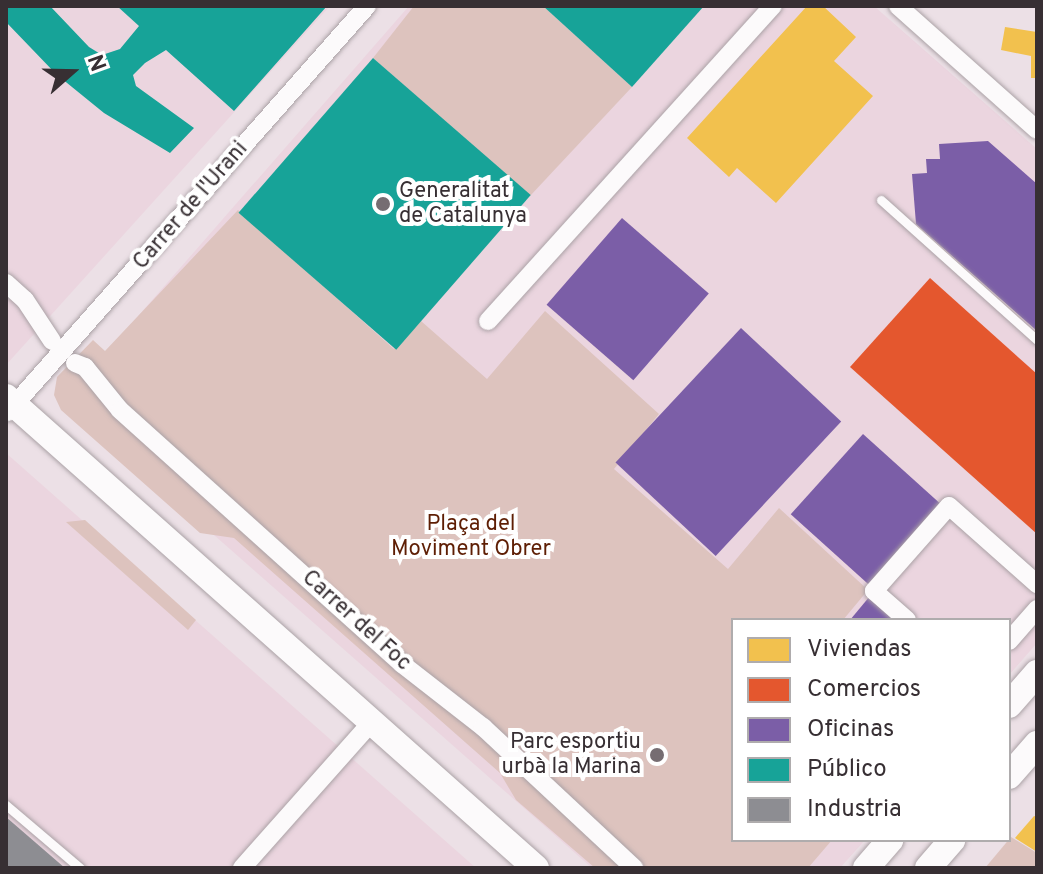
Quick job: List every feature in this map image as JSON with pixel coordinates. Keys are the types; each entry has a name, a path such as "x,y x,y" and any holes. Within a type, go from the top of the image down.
{"street":[{"name":"Carrer de l'Urani","path":"9,405 367,6"},
{"path":"488,321 773,6"},
{"path":"898,6 1037,130"},
{"path":"6,283 25,300 49,336"},
{"name":"Carrer del Foc","path":"80,365 120,410 402,664 483,727 634,868"},
{"path":"9,405 536,868"},
{"path":"905,618 874,591 949,506 1037,584"},
{"path":"1011,639 1037,609"},
{"path":"1011,703 1037,673"},
{"path":"242,868 370,724"},
{"path":"1011,774 1037,744"},
{"path":"866,868 888,842"},
{"path":"928,868 950,842"}],"lane":[{"path":"881,200 1037,340"},
{"path":"6,805 80,868"}],"shaded area":[{"path":"6,6 330,6 6,365"},
{"path":"409,6 874,6 1037,149 1037,643 1011,673 1011,618 731,618 731,842 863,842 840,868 592,868 63,402"},
{"path":"6,453 476,868 6,868"}],"green space":[{"path":"414,6 543,6 632,87 530,196 373,58"},
{"name":"Plaça del Moviment Obrer","path":"238,210 394,349 421,321 487,379 545,311 659,414 614,469 728,569 779,508 868,590 845,618 731,618 731,842 830,842 808,868 595,868 516,800 500,773 234,538 200,533 61,410 54,395 57,377 93,340 105,351"},
{"path":"85,520 196,620 188,630 66,522"},
{"path":"1011,837 1037,853 1037,868 985,868 1007,842 1011,842"}],"building: Viviendas":[{"path":"807,6 823,6 856,37 834,61 873,96 776,203 737,168 729,177 687,138"},
{"path":"1005,27 1037,32 1037,78 1031,78 1031,56 1001,50"},
{"path":"1034,816 1037,817 1037,852 1015,838"}],"building: Comercios":[{"path":"930,278 1037,374 1037,534 850,367"}],"building: Oficinas":[{"path":"988,141 1037,184 1037,331 916,224 912,174 927,173 926,159 940,159 939,144"},
{"path":"622,218 709,293 633,380 547,305"},
{"path":"741,328 841,421 716,556 616,463"},
{"path":"863,434 942,505 870,585 791,514"},
{"path":"870,596 897,618 852,618"}],"building: Público":[{"path":"6,6 50,6 89,47 102,55 120,49 139,26 117,6 327,6 234,111 166,50 145,63 133,75 136,86 194,128 170,153 104,113 56,74 6,22"},
{"path":"543,6 704,6 632,87"},
{"name":"Generalitat de Catalunya","path":"373,58 531,195 396,350 239,213"}],"building: Industria":[{"path":"6,817 65,868 6,868"}],"place":[{"name":"Generalitat de Catalunya","path":"383,204"},
{"name":"Parc esportiu urbà la Marina","path":"657,755"}]}
